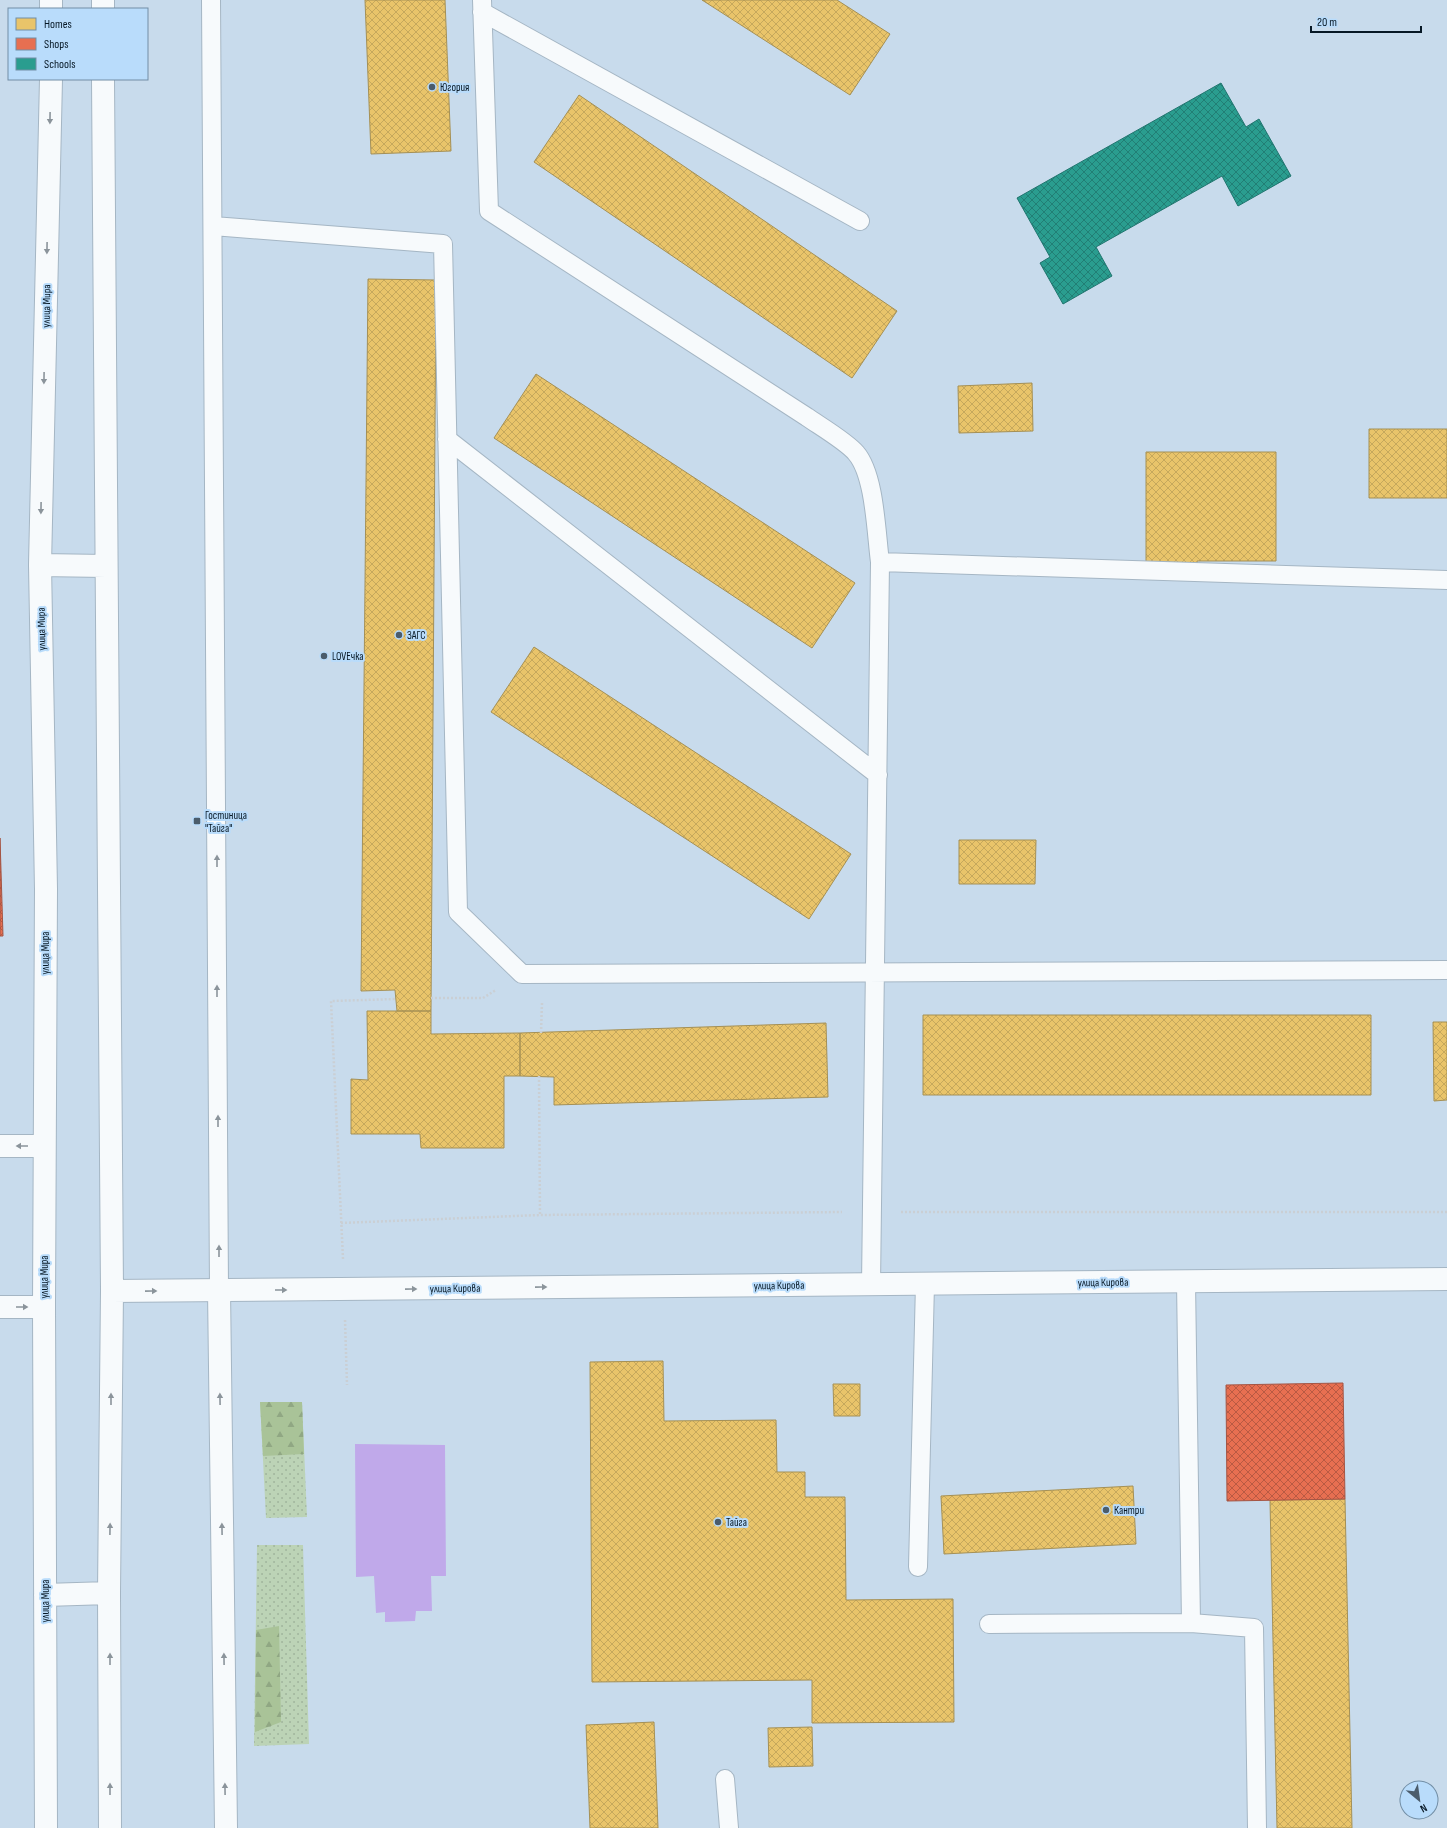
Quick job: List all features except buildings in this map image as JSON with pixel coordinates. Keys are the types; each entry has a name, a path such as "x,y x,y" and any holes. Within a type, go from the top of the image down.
{"main road":[{"name":"улица Мира","path":"46,1828 44,1146 46,889 40,565 51,80"},
{"path":"103,80 112,1291 109,1593 110,1828"},
{"path":"40,565 106,566"},
{"path":"0,1146 44,1146"},
{"name":"улица Кирова","path":"112,1291 1447,1279"},
{"path":"219,1290 226,1828"},
{"path":"0,1307 44,1307"},
{"path":"45,1595 109,1593"}],"lane":[{"path":"211,0 219,1290"},
{"path":"482,6 860,220"},
{"path":"482,6 489,211 807,416 855,452 864,464 870,485 880,562 871,1284"},
{"path":"213,226 443,244 458,912 522,974 1447,970"},
{"path":"447,440 878,775"},
{"path":"880,562 1447,580"},
{"path":"1186,1282 1191,1623"},
{"path":"918,1567 925,1284"},
{"path":"989,1624 1191,1623 1254,1628 1257,1828"},
{"path":"725,1779 729,1828"}],"path":[{"path":"431,998 483,998 522,974"},
{"path":"347,1385 332,1001 396,999"},
{"path":"539,1076 540,1215"}],"green space":[{"path":"260,1402 302,1402 307,1517 266,1518"},
{"path":"260,1402 302,1402 304,1454 263,1456"},
{"path":"257,1545 303,1545 309,1744 254,1746"},
{"path":"279,1626 281,1722 255,1732 256,1630"}],"shaded area":[{"path":"355,1444 445,1445 446,1576 431,1576 432,1611 416,1611 415,1621 385,1622 385,1612 376,1613 374,1576 356,1577"}],"place":[{"name":"Югория","path":"432,87"},
{"name":"ЗАГС","path":"399,635"},
{"name":"LOVEчка","path":"324,656"},
{"name":"Гостиница \"Тайга\"","path":"197,821"},
{"name":"Кантри","path":"1106,1510"},
{"name":"Тайга","path":"718,1522"}]}
